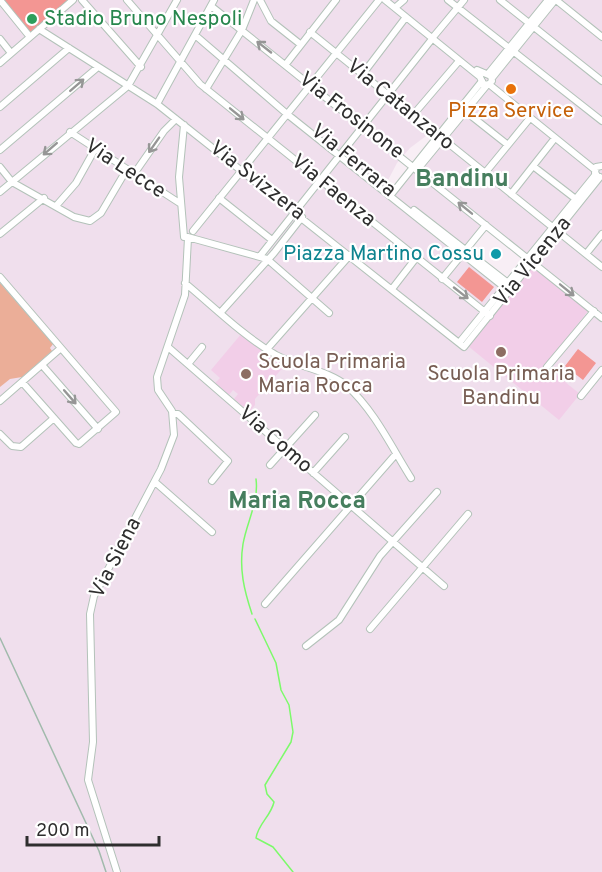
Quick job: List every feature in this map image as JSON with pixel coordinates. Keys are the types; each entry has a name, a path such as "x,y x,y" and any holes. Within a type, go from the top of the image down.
{"street":[{"path":"0,0 30,37"},
{"path":"0,63 73,0"},
{"path":"82,0 141,67"},
{"name":"Via Faenza","path":"127,0 180,63 206,89 487,314"},
{"path":"0,192 128,86 141,67 177,0"},
{"path":"206,89 242,30 254,0"},
{"path":"260,0 272,21 300,44"},
{"path":"286,64 336,0"},
{"path":"190,232 379,0"},
{"path":"385,0 599,172"},
{"path":"390,0 459,61 487,80 530,118 599,172"},
{"path":"397,6 404,0"},
{"path":"448,0 602,121"},
{"path":"260,256 464,0"},
{"path":"500,0 602,81"},
{"path":"531,26 548,0"},
{"path":"393,196 510,51 556,0 602,37"},
{"path":"158,104 213,3"},
{"name":"Via Frosinone","path":"213,3 242,30 602,318"},
{"path":"362,75 406,17"},
{"name":"Via Svizzera","path":"39,29 158,104 243,169 461,345"},
{"name":"Via Catanzaro","path":"310,32 602,267"},
{"name":"Via Ferrara","path":"195,35 249,81 260,86 289,112 508,287"},
{"path":"0,39 11,53"},
{"path":"0,107 69,48"},
{"path":"412,115 459,61"},
{"path":"0,150 98,67"},
{"path":"441,137 465,111 487,80"},
{"path":"465,111 508,145"},
{"path":"134,174 164,131 176,118"},
{"path":"485,173 530,118"},
{"path":"184,125 179,177 181,204 190,232 185,283 182,309 158,370 157,382 162,398 173,414 178,414 228,461 212,481"},
{"name":"Via Lecce","path":"70,132 181,204"},
{"path":"511,194 555,138"},
{"path":"57,206 76,183 94,149"},
{"path":"533,166 578,201"},
{"path":"0,167 12,182 74,217 94,220 101,213 127,169"},
{"name":"Via Vicenza","path":"461,345 599,172"},
{"path":"0,234 44,198"},
{"path":"219,198 272,240"},
{"path":"221,312 302,217"},
{"path":"442,279 486,225"},
{"path":"190,232 201,241 267,259 329,313"},
{"path":"586,254 602,234"},
{"path":"186,255 192,245 201,241"},
{"path":"267,349 350,255"},
{"path":"392,290 416,258"},
{"path":"0,277 116,412 79,444 22,382"},
{"path":"185,283 267,349 298,365 330,375 348,387 368,411 411,478"},
{"path":"547,367 594,311"},
{"name":"Via Como","path":"168,347 444,586"},
{"path":"188,364 202,347"},
{"path":"0,401 61,348"},
{"path":"42,365 98,429"},
{"path":"581,396 602,370"},
{"name":"Via Siena","path":"117,872 88,780 93,742 90,614 94,596 155,482 174,435 173,414"},
{"path":"270,465 315,415"},
{"path":"0,434 12,446 21,447 54,418"},
{"path":"313,473 345,437"},
{"path":"265,604 396,454"},
{"path":"155,482 212,532"},
{"path":"306,646 339,620 370,571 437,492"},
{"path":"370,629 468,514"}],"shaded area":[{"name":"Stadio Bruno Nespoli","path":"3,0 68,0 30,33"},
{"path":"430,133 435,137 394,189 386,184 397,163 410,148"},
{"name":"Piazza Martino Cossu","path":"486,228 523,258 507,278 469,250"},
{"path":"532,265 588,311 545,366 580,394 559,420 468,346"},
{"path":"469,267 494,287 482,302 457,282"},
{"path":"0,283 53,344 50,348 52,351 22,377 10,379 0,387"},
{"name":"Scuola Primaria Maria Rocca","path":"242,333 265,352 287,363 255,399 255,405 249,412 234,399 238,394 233,390 229,395 215,383 220,378 211,370"},
{"path":"578,349 596,363 583,380 565,366"}],"waterway":[{"path":"252,614 245,588 242,562 243,544 256,496 256,479"},
{"path":"255,619 276,663 281,690 289,705 293,732 291,742 265,785 267,794 274,802 256,838 273,847 293,872"}],"railway":[{"path":"0,638 99,851 106,872"}],"place":[{"name":"Stadio Bruno Nespoli","path":"32,19"},
{"name":"Pizza Service","path":"511,89"},
{"name":"Piazza Martino Cossu","path":"496,254"},
{"name":"Scuola Primaria Bandinu","path":"501,352"},
{"name":"Scuola Primaria Maria Rocca","path":"246,374"}],"district":[{"name":"Bandinu","path":"462,180"},
{"name":"Maria Rocca","path":"297,502"}]}
